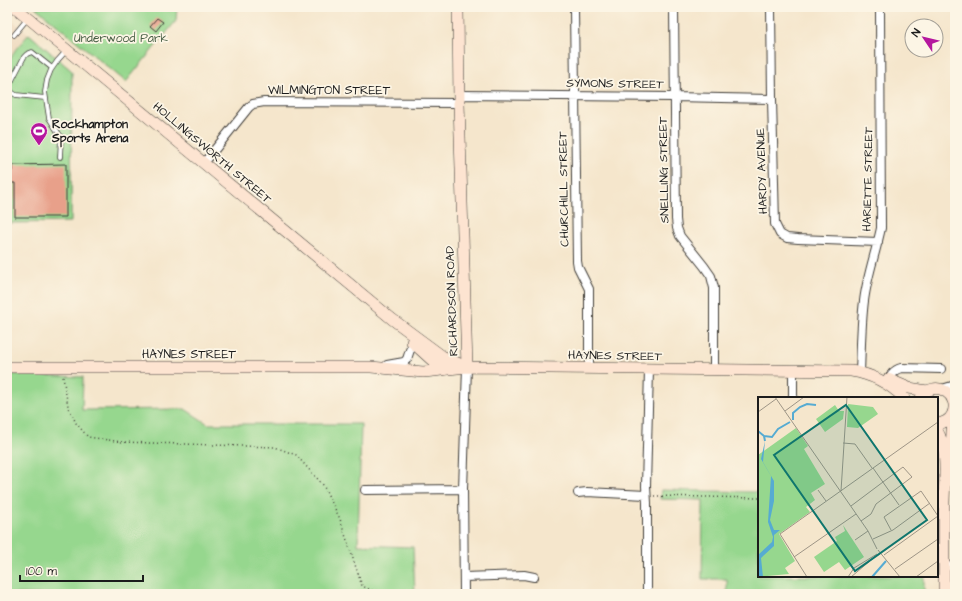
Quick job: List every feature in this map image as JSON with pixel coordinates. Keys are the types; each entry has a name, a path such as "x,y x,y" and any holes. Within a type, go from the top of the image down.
{"street":[{"name":"HOLLINGSWORTH STREET","path":"15,7 392,319 417,342 434,362 448,368"},
{"name":"RICHARDSON ROAD","path":"458,7 459,99 467,367 463,489 464,594"},
{"name":"CHURCHILL STREET","path":"574,7 576,262 589,289 589,368"},
{"name":"SNELLING STREET","path":"674,7 676,224 680,236 711,276 714,288 714,370"},
{"name":"HARDY AVENUE","path":"771,7 775,224 780,234 787,238 878,242"},
{"name":"HARIETTE STREET","path":"860,373 866,284 881,228 880,7"},
{"name":"SYMONS STREET","path":"459,99 575,96 772,99"},
{"name":"WILMINGTON STREET","path":"204,164 253,104 264,102 459,99"},
{"name":"HOLLINGSWORTH STREET","path":"417,342 442,356 467,367"},
{"name":"HAYNES STREET","path":"371,367 404,362 407,359 410,350 417,342"},
{"name":"HAYNES STREET","path":"7,367 371,367 422,372 467,367 649,370 793,370 851,371 887,382"},
{"path":"887,382 896,369 941,370"},
{"path":"647,594 646,495 649,370"},
{"path":"793,370 793,397"},
{"path":"887,382 924,394 937,388 947,391 951,395 954,400 955,407 952,431 953,454 946,472"},
{"path":"887,382 903,397"},
{"path":"942,389 955,385"},
{"path":"938,424 944,423 948,420 952,416 955,407"},
{"path":"938,432 942,441 946,472 944,502 950,566 944,594"},
{"path":"365,490 463,489"},
{"path":"578,493 587,492 646,495"},
{"path":"464,577 524,575 534,577"}],"lane":[{"path":"14,35 28,18"},
{"path":"60,157 61,137 48,118 45,92 47,80 52,68 67,50"},
{"path":"45,98 16,95 10,91 9,86 27,54 32,52 52,68"}],"path":[{"path":"61,367 68,406 76,424 88,437 122,442 275,447 296,455 323,485 340,519 362,586 380,594"},
{"path":"646,495 758,498"}],"shaded area":[{"path":"7,16 29,34 15,50 9,62 7,62"}],"green space":[{"name":"Underwood Park","path":"35,7 177,7 176,21 126,82"},
{"name":"Rockhampton Sports Arena","path":"29,34 72,71 71,222 7,223 7,62 9,62 15,50"},
{"path":"7,374 83,377 82,410 185,409 208,424 361,424 358,545 413,547 415,594 7,594"},
{"path":"661,490 758,492 758,577 924,577 924,594 727,594 727,579 702,579 703,500 660,499"}],"building":[{"path":"157,18 163,22 156,31 150,26"},
{"path":"66,164 66,217 15,217 15,183 7,183 7,171 12,171 12,165"}],"place":[{"name":"Rockhampton Sports Arena","path":"39,146"}]}
